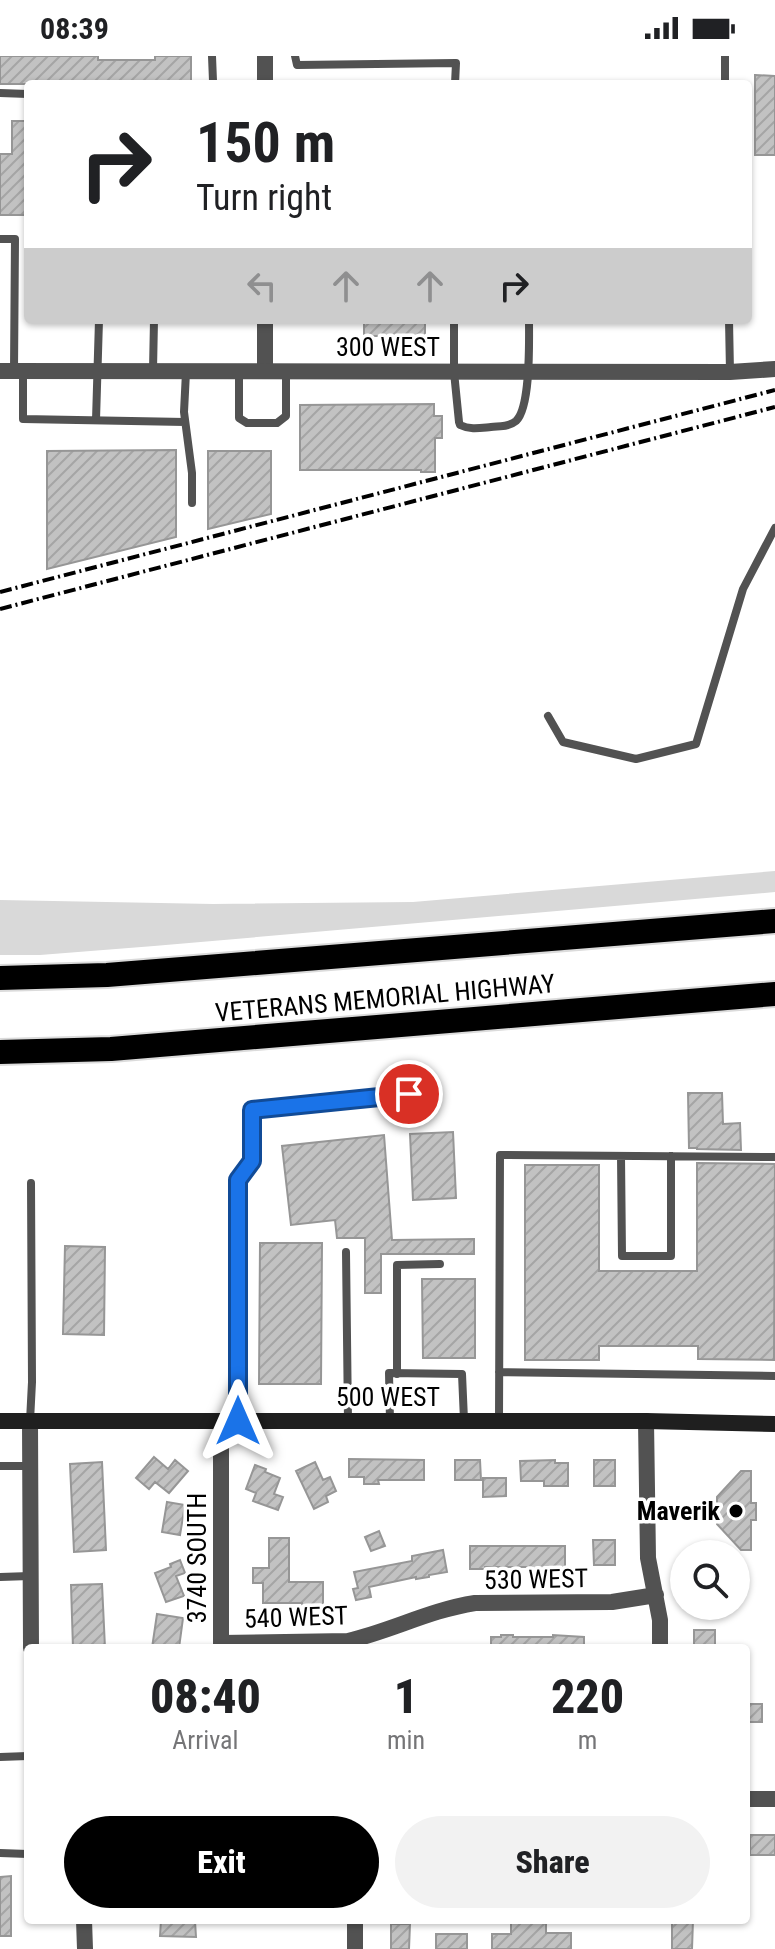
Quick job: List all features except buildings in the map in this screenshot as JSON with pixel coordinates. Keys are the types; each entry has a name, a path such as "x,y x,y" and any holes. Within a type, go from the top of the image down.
{"highway":[{"name":"VETERANS MEMORIAL HIGHWAY","path":"0,978 107,975 775,921"},
{"name":"VETERANS MEMORIAL HIGHWAY","path":"0,1052 111,1049 775,994"}],"main road":[{"name":"500 WEST","path":"0,1421 646,1421 775,1424"}],"street":[{"path":"265,56 265,80"},
{"path":"265,324 265,371"},
{"name":"300 WEST","path":"12,371 730,372 775,369"},
{"path":"30,1421 31,1644"},
{"name":"3740 SOUTH","path":"221,1644 229,1421"},
{"path":"646,1421 648,1558 660,1620 660,1644"},
{"name":"530 WEST","path":"418,1617 475,1603 612,1602 656,1595"},
{"name":"540 WEST","path":"272,1644 348,1641 418,1617"},
{"path":"750,1799 775,1799"},
{"path":"84,1924 85,1949"},
{"path":"355,1924 355,1949"}],"lane":[{"path":"212,56 213,80"},
{"path":"295,56 297,65 361,60 456,63 455,80"},
{"path":"725,56 725,80"},
{"path":"0,93 24,94"},
{"path":"0,239 15,239 12,371 23,419 185,422"},
{"path":"96,420 99,324"},
{"path":"153,371 154,324"},
{"path":"454,324 454,372 459,422 466,428 506,426 514,423 521,414 529,372 529,324"},
{"path":"729,324 730,372"},
{"path":"186,371 184,412 192,473 192,503"},
{"path":"239,371 239,418 247,423 277,423 286,416 286,371"},
{"path":"548,716 563,742 636,759 696,744 743,589 775,528"},
{"path":"229,1421 238,1180 252,1161 252,1110 434,1091"},
{"path":"499,1421 500,1155 775,1157"},
{"path":"621,1156 622,1256 671,1256 671,1156"},
{"path":"30,1421 31,1183"},
{"path":"346,1252 348,1421"},
{"path":"397,1374 397,1265 440,1264"},
{"path":"499,1372 775,1376"},
{"path":"390,1421 389,1373 462,1374 464,1421"},
{"path":"0,1466 30,1466"},
{"path":"0,1577 30,1576"},
{"path":"0,1757 24,1756"},
{"path":"0,1853 24,1854"}],"shaded area":[{"path":"775,871 775,892 154,946 0,955 0,900 213,904 413,902"}],"railway":[{"path":"0,592 775,390"},
{"path":"0,609 775,407"}],"place":[{"name":"Maverik","path":"736,1511"}],"route":[{"path":"238,1421 238,1180 252,1161 252,1110 409,1094"}]}
